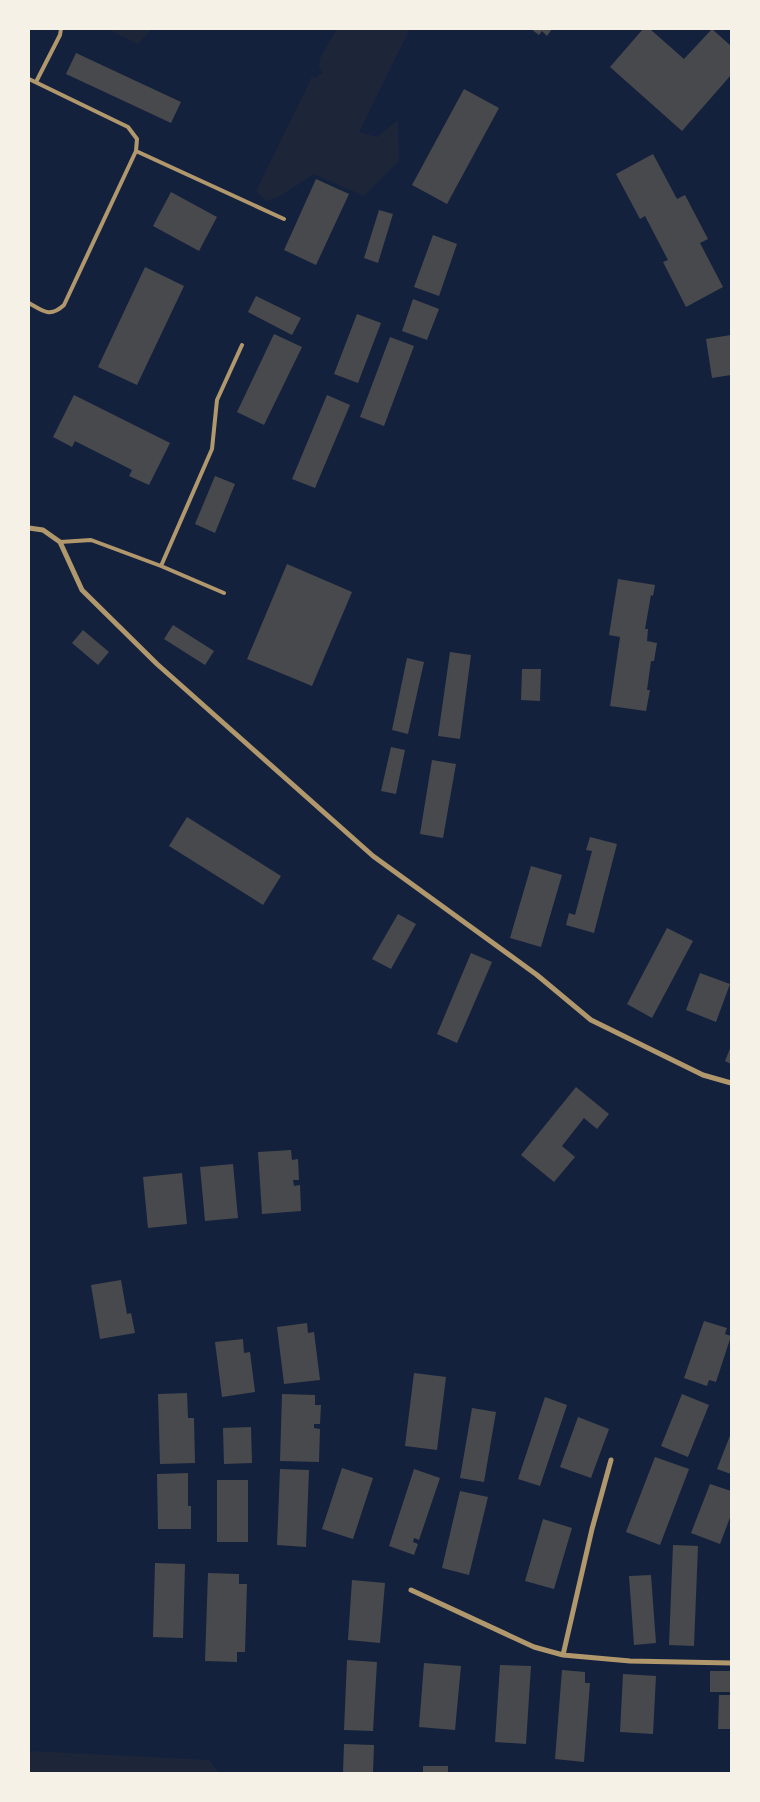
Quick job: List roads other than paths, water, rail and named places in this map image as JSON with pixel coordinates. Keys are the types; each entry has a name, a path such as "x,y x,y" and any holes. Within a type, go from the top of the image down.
{"street":[{"path":"29,528 43,530 60,542 82,590 172,677 373,856 536,975 591,1020 703,1075 731,1083"},
{"path":"563,1655 592,1529 611,1460"},
{"path":"411,1590 534,1647 563,1655 630,1661 731,1663"}],"lane":[{"path":"36,82 61,29"},
{"path":"29,79 128,127 137,139 136,151 64,305 56,312 46,312 29,303"},
{"path":"136,151 284,219"},
{"path":"161,566 212,449 217,400 242,345"},
{"path":"60,542 91,540 161,566 224,593"}]}
